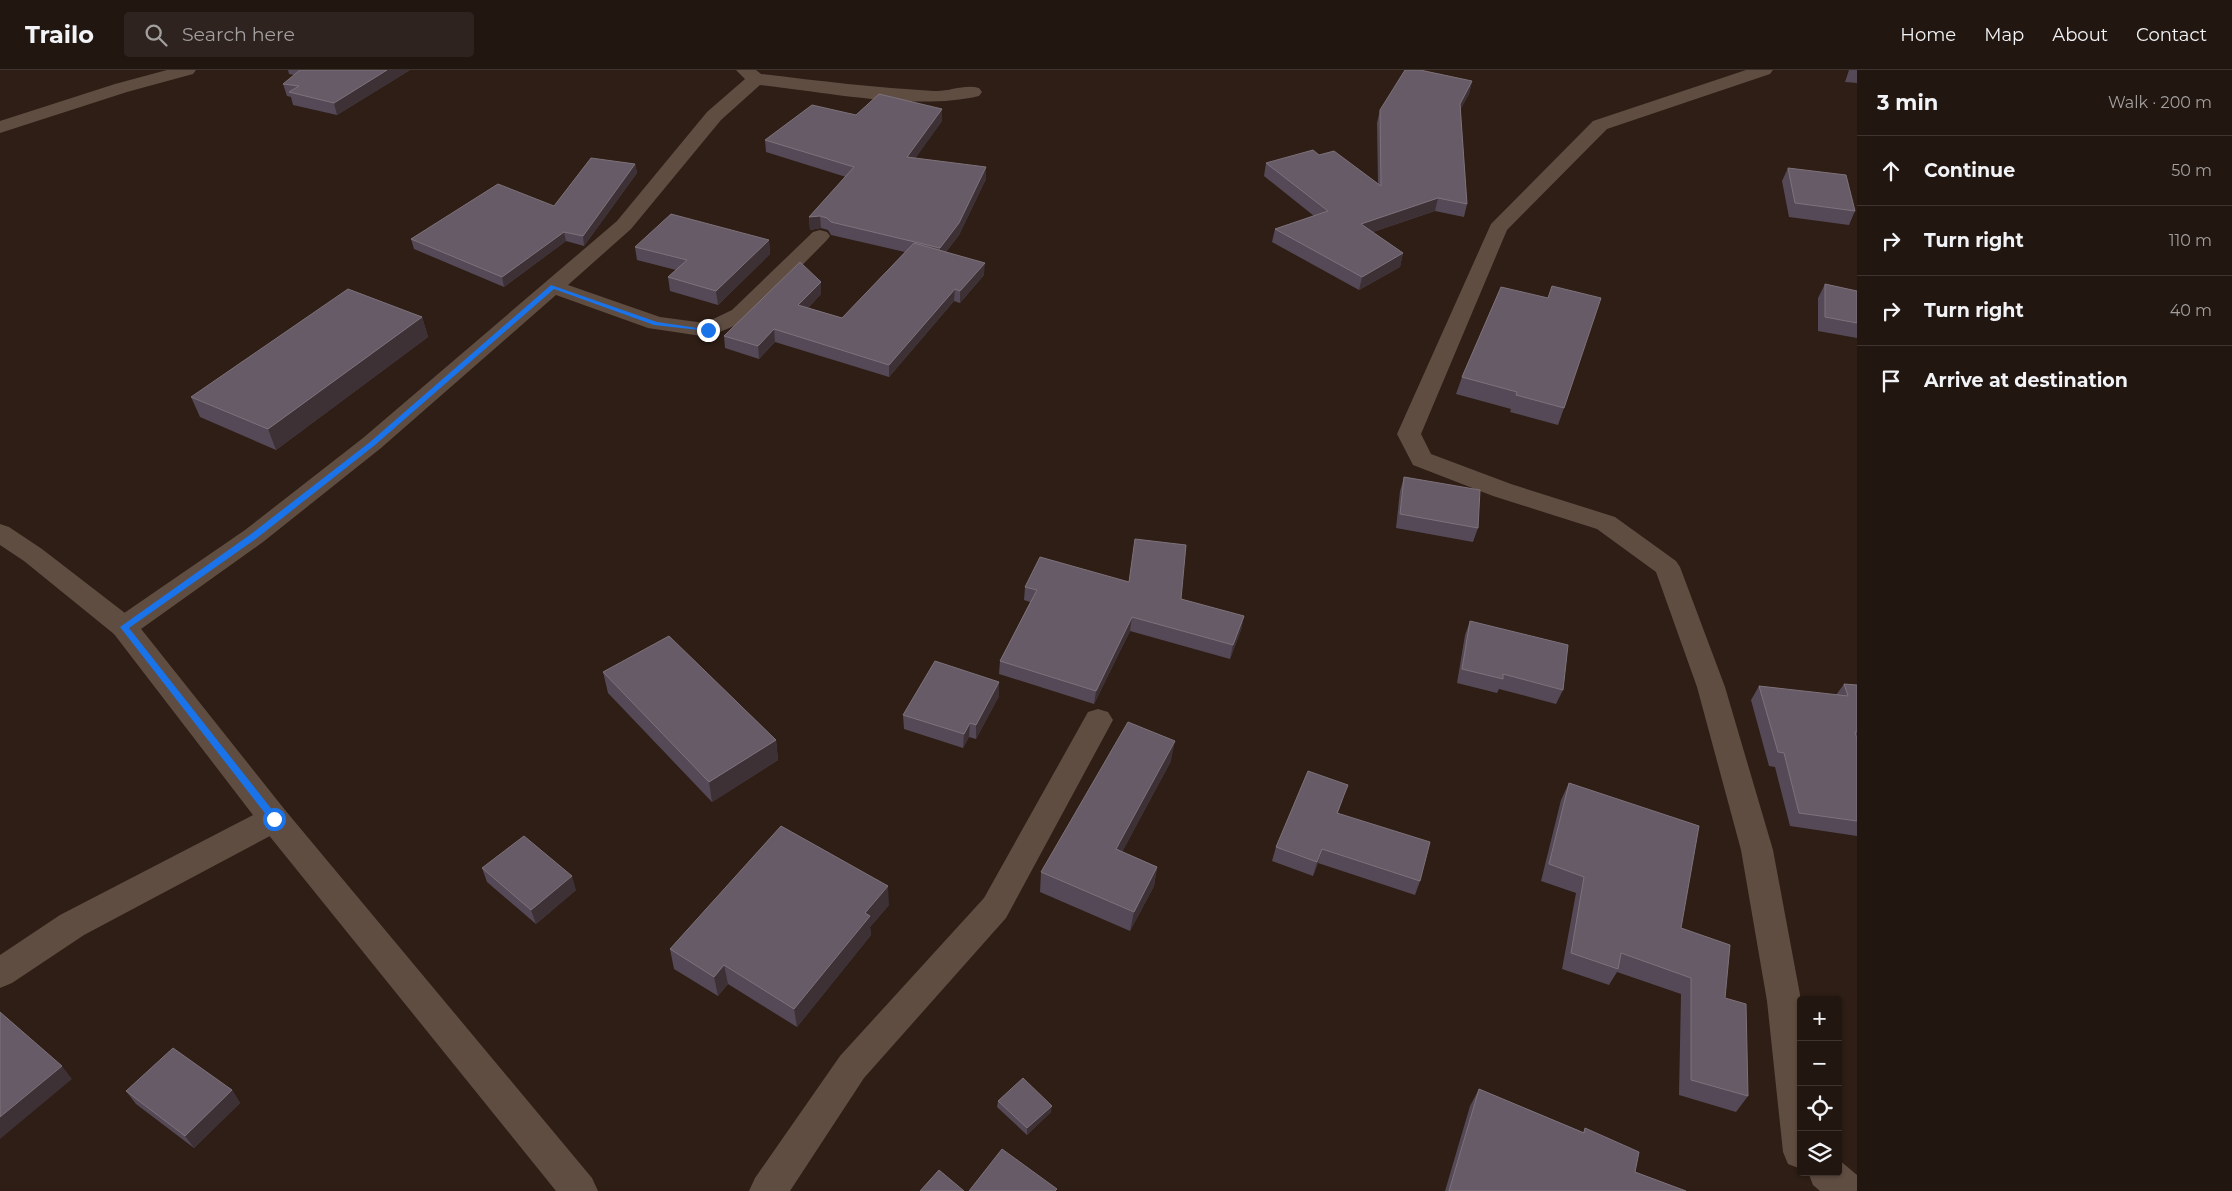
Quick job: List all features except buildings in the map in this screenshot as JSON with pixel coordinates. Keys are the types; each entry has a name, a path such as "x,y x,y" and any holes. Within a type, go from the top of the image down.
{"street":[{"path":"0,127 121,88 187,70"},
{"path":"1764,70 1600,125 1498,228 1409,434 1422,459 1502,490 1606,523 1667,567 1711,687 1757,850 1784,1001 1799,1131"},
{"path":"124,627 254,536 365,449 624,225 750,74 878,93 937,97 973,92"},
{"path":"553,287 656,324 708,330 740,315 820,236"},
{"path":"0,533 33,554 124,627 274,819 579,1191"},
{"path":"768,1191 852,1066 995,908 1098,720"},
{"path":"0,973 72,924 274,819"},
{"path":"1831,1176 1848,1191"}],"route":[{"path":"274,819 124,627 254,536 372,443 553,287 656,324 708,330"}]}
